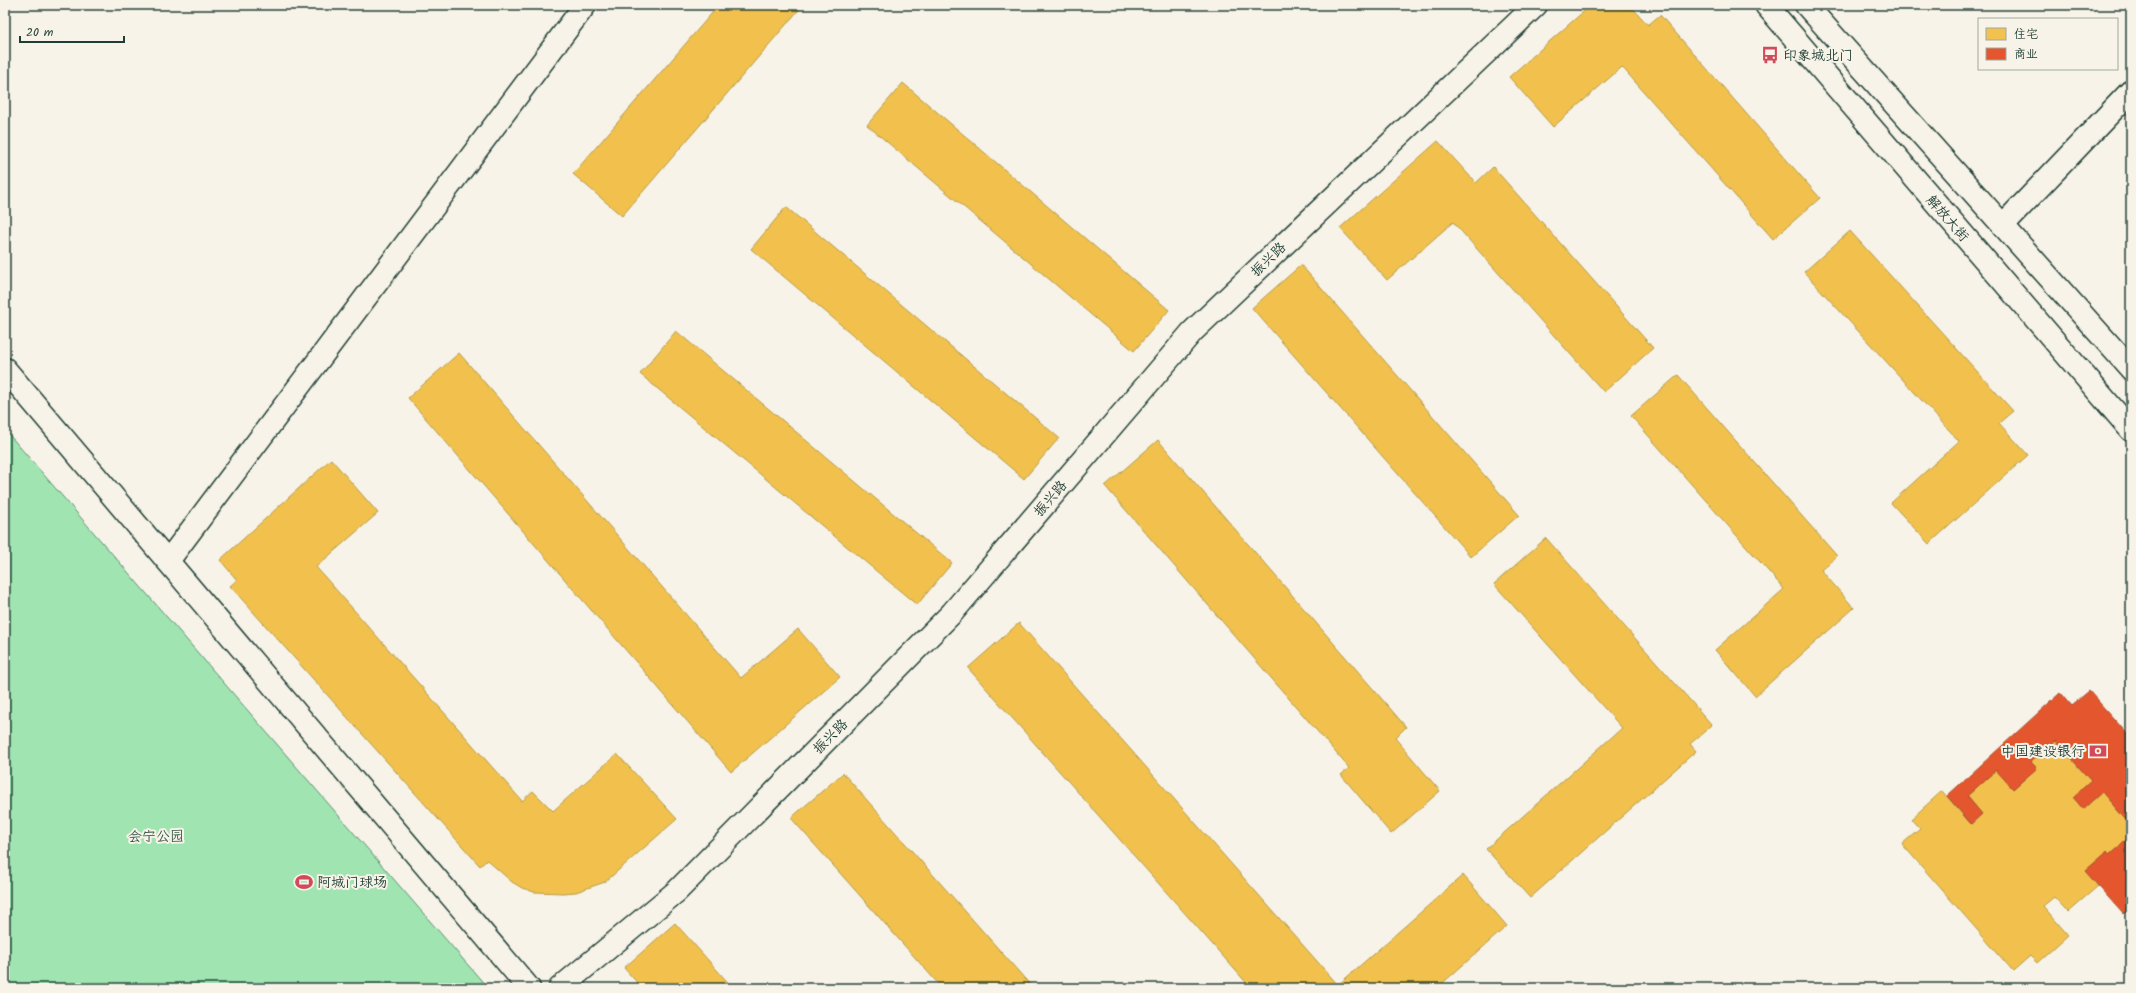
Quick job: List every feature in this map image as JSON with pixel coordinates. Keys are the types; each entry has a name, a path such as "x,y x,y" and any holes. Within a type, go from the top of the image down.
{"street":[{"path":"168,561 585,5"},
{"name":"振兴路","path":"560,988 677,890 952,613 1192,332 1536,5"},
{"name":"解放大街","path":"1766,5 2131,430"},
{"path":"1806,5 2131,369"},
{"path":"2003,225 2131,91"},
{"path":"5,369 529,988"}],"green space":[{"name":"会宁公园","path":"5,430 487,987 486,988 5,988"}],"building: 住宅":[{"path":"719,5 803,5 622,216 573,174"},
{"path":"1591,5 1630,5 1648,25 1660,15 1820,198 1773,239 1622,67 1553,127 1509,77"},
{"path":"903,83 1169,310 1134,351 867,125"},
{"path":"1438,141 1476,183 1493,167 1653,348 1604,392 1453,222 1387,280 1340,228"},
{"path":"786,207 1059,438 1024,479 751,249"},
{"path":"1850,231 2013,411 1999,423 2028,455 1929,544 1891,503 1959,441 1804,272"},
{"path":"1301,265 1519,515 1471,557 1252,308"},
{"path":"676,331 952,563 917,605 640,374"},
{"path":"459,353 741,678 798,629 840,677 731,772 408,398"},
{"path":"1678,375 1837,556 1821,570 1854,608 1755,696 1715,650 1784,589 1631,416"},
{"path":"1158,440 1406,727 1395,738 1440,791 1391,834 1341,775 1349,768 1105,486"},
{"path":"331,459 378,513 316,567 522,801 533,791 553,811 617,754 677,819 605,882 576,892 534,892 522,888 512,882 487,860 480,866 230,586 237,580 220,560"},
{"path":"1546,538 1712,725 1690,744 1696,751 1530,898 1486,849 1622,728 1494,584"},
{"path":"1019,623 1338,985 1463,875 1507,926 1437,988 1251,988 968,668"},
{"path":"2056,741 2091,781 2073,797 2083,809 2102,792 2131,826 2131,836 2110,854 2108,851 2085,871 2098,886 2068,912 2054,897 2043,906 2068,935 2037,963 2030,956 2013,971 1902,844 1920,829 1911,819 1942,791 1971,824 1982,814 1967,796 1996,770 2013,789 2037,768 2031,762"},
{"path":"843,773 1033,988 942,988 791,818"},
{"path":"675,923 733,988 642,988 624,968"}],"building: 商业":[{"name":"中国建设银行","path":"2089,691 2131,738 2131,826 2102,792 2083,809 2073,797 2091,781 2056,741 2031,762 2037,768 2013,789 1996,770 1967,796 1982,814 1971,824 1947,796 2060,693 2071,706"},
{"path":"2131,836 2131,908 2124,915 2085,871 2108,851 2110,854"}],"place":[{"name":"印象城北门","path":"1770,55"},
{"name":"中国建设银行","path":"2098,751"},
{"name":"阿城门球场","path":"304,882"}]}
